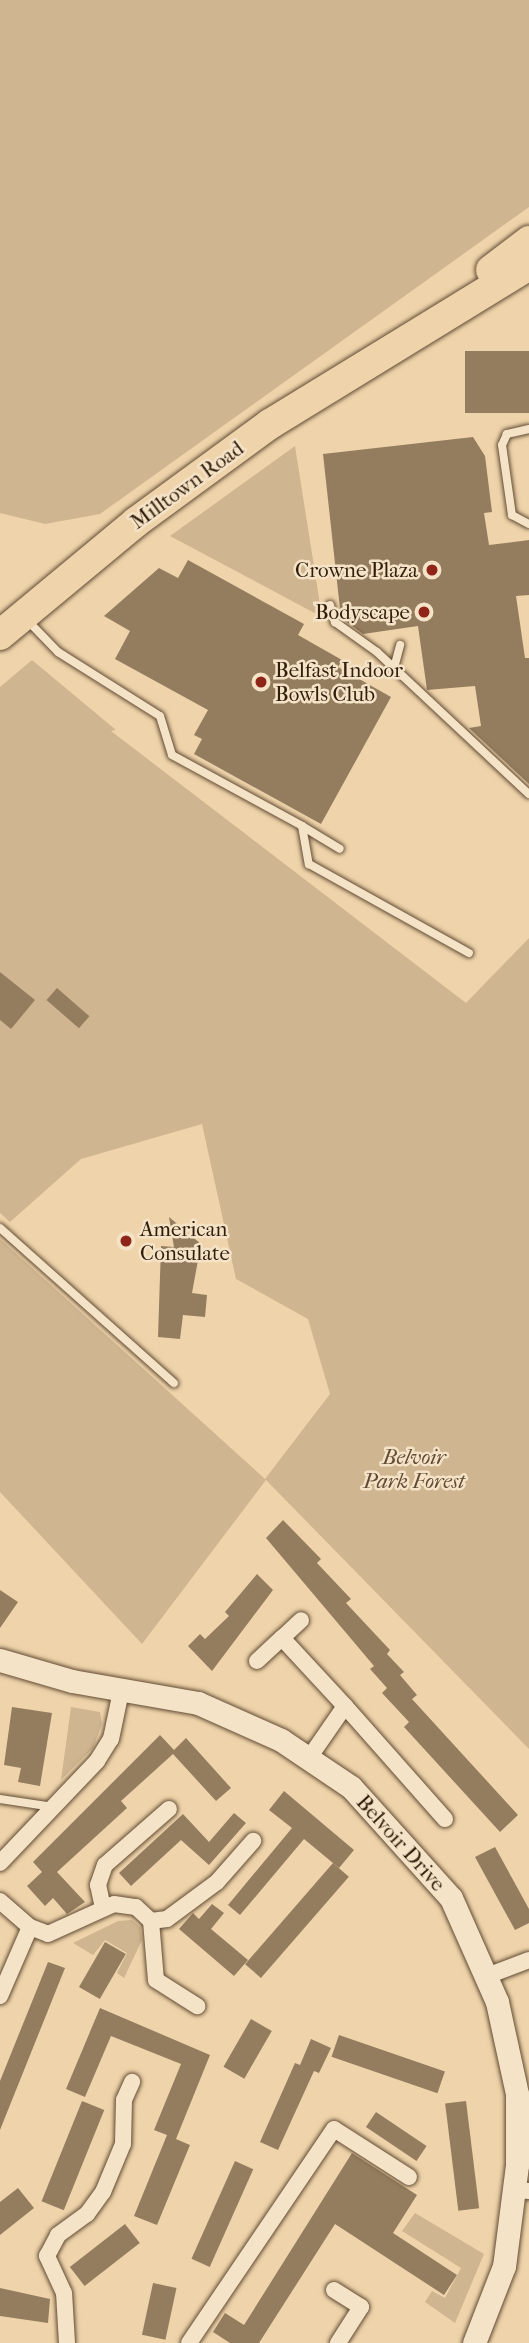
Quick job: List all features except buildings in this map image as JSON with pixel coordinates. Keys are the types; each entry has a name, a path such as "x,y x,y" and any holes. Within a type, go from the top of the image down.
{"highway":[{"name":"Milltown Road","path":"384,350 529,241"},
{"name":"Milltown Road","path":"0,635 136,522 270,424 384,350 529,265"}],"street":[{"path":"257,1661 301,1620"},
{"path":"282,1638 445,1819"},
{"name":"Belvoir Drive","path":"0,1660 121,1691 198,1703 309,1758 351,1787 428,1869 451,1898 487,1976 510,2047 517,2094 522,2190 503,2272 474,2343"},
{"path":"0,1863 53,1807 111,1739 121,1691"},
{"path":"309,1758 345,1706"},
{"path":"103,1908 99,1885 104,1865 169,1809"},
{"path":"151,1921 167,1919 217,1882 253,1841"},
{"path":"0,1901 30,1927 58,1932 103,1908 136,1907 151,1921 156,1980 197,2006"},
{"path":"0,1996 30,1927"},
{"path":"487,1976 529,1960"},
{"path":"67,2343 64,2292 47,2256 58,2235 87,2214 103,2192 123,2144 124,2100 132,2081"},
{"path":"189,2343 334,2129 409,2177"},
{"path":"334,2290 361,2307 338,2343"}],"lane":[{"path":"529,429 507,434 502,445 512,515 529,524"},
{"path":"330,605 335,622 394,668 529,794"},
{"path":"23,615 58,652 160,716 172,755 340,849"},
{"path":"394,668 400,645"},
{"path":"302,826 309,864 469,953"},
{"path":"0,1228 174,1384"},
{"path":"0,1799 53,1807"}],"green space":[{"path":"0,0 529,0 529,207 100,514 45,524 0,513"},
{"path":"295,446 322,617 170,536"},
{"name":"Belvoir Park Forest","path":"32,660 116,730 111,731 466,1003 529,938 529,1749 266,1480 142,1644 0,1492 0,1239 265,1479 330,1394 308,1319 236,1279 202,1124 81,1159 10,1222 0,1213 0,687"},
{"path":"71,1707 100,1712 102,1724 93,1748 61,1780"},
{"path":"132,1920 140,1927 142,1940 124,1978 117,1973 127,1953 105,1940 93,1955 73,1943 118,1921"},
{"path":"415,2213 484,2254 455,2323 425,2302 432,2291 445,2298 461,2268 402,2231"}],"place":[{"name":"Crowne Plaza","path":"432,570"},
{"name":"Bodyscape","path":"424,612"},
{"name":"Belfast Indoor Bowls Club","path":"261,682"},
{"name":"American Consulate","path":"126,1241"}]}
